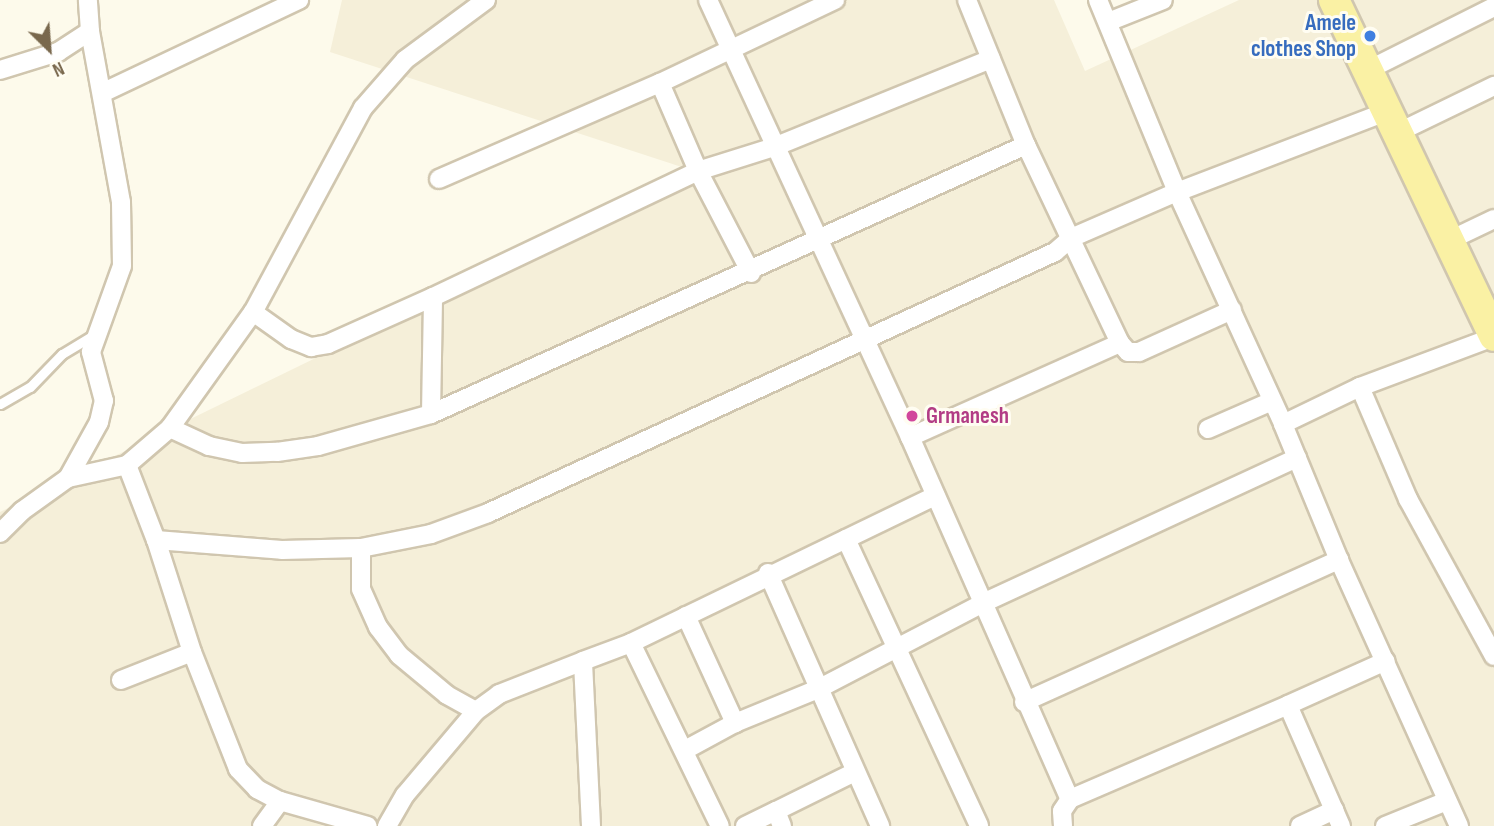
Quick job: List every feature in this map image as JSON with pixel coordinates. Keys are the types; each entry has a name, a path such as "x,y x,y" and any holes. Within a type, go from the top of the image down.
{"main road":[{"path":"1334,0 1494,337"}],"street":[{"path":"68,478 99,422 104,401 93,367 95,334 117,288 122,266 121,202 104,92 90,31 88,0"},
{"path":"104,92 299,0"},
{"path":"456,0 458,20"},
{"path":"0,533 22,511 68,478 127,466 170,428 253,312 363,108 405,60 486,0"},
{"path":"708,0 910,437 1024,702 1070,799"},
{"path":"439,179 660,83 835,0"},
{"path":"967,0 1026,145 1120,343 1128,352 1139,352 1232,310"},
{"path":"1098,0 1177,192 1283,424 1339,560 1459,826"},
{"path":"1108,22 1163,0"},
{"path":"1368,69 1494,6"},
{"path":"0,70 58,52 90,31"},
{"path":"253,312 291,339 312,347 328,344 698,172 774,147 991,59"},
{"path":"660,83 698,172 751,273"},
{"path":"156,540 282,551 361,548 431,534 488,513 1055,251 1071,238 1177,192 1393,122 1494,86"},
{"path":"170,428 209,446 242,453 277,452 318,446 431,414 751,273 1026,145"},
{"path":"1448,241 1494,219"},
{"path":"431,414 433,297"},
{"path":"1283,424 1360,387 1494,337"},
{"path":"910,437 1120,343"},
{"path":"1360,387 1408,499 1489,631 1494,656"},
{"path":"1208,429 1272,401"},
{"path":"685,750 735,723 818,688 983,603 1297,458"},
{"path":"127,466 156,540 192,652 238,769 257,789 280,800 368,826"},
{"path":"387,826 405,795 476,711 499,694 631,643 768,573 846,539 935,495"},
{"path":"846,539 899,647 979,826"},
{"path":"361,548 361,589 378,627 399,655 447,695 476,711"},
{"path":"1024,702 1339,560"},
{"path":"768,573 880,826"},
{"path":"685,615 735,723"},
{"path":"631,643 720,826"},
{"path":"121,680 192,652"},
{"path":"583,660 591,826"},
{"path":"1063,826 1062,811 1070,799 1386,661"},
{"path":"1288,705 1338,818 1300,826"},
{"path":"745,826 779,818 855,772"},
{"path":"262,826 280,800"},
{"path":"1385,826 1447,801"}],"lane":[{"path":"0,404 30,387 62,354 95,334"}],"shaded area":[{"path":"342,0 1054,0 1085,71 1239,0 1494,0 1494,826 0,826 0,512 697,172 330,52"}],"place":[{"name":"Amele clothes Shop","path":"1370,36"},
{"name":"Grmanesh","path":"912,416"}]}
